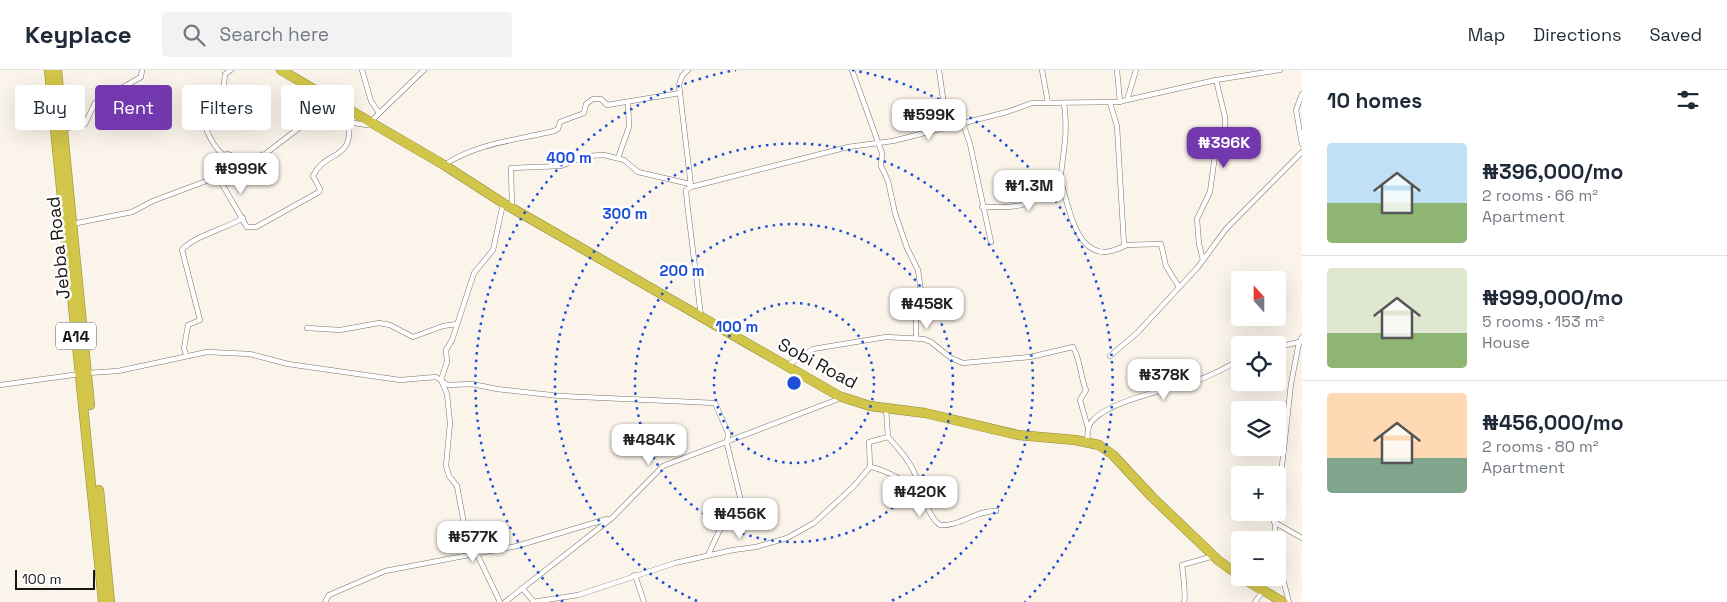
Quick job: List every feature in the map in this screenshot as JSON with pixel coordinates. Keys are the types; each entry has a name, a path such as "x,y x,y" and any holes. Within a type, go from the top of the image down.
{"highway":[{"name":"A14","path":"49,70 84,373 103,602"},
{"name":"Jebba Road","path":"57,70 59,85"},
{"name":"Sobi Road","path":"281,70 701,318 839,396 886,409 925,413 1018,435 1087,442 1099,445 1112,455 1152,497 1214,556 1231,569"},
{"name":"Jebba Road","path":"63,130 84,373 110,602"},
{"name":"Sobi Road","path":"1255,586 1283,602"}],"street":[{"path":"85,124 95,103 141,77 142,70"},
{"path":"224,85 225,74 231,70"},
{"path":"362,70 371,101 379,114"},
{"path":"354,123 364,125 370,122 424,70"},
{"path":"688,70 680,81 680,93 691,186"},
{"path":"852,70 872,124 877,144 882,153 881,166 888,181 894,213 907,248 918,270 922,299 916,316 916,338"},
{"path":"939,70 947,126"},
{"path":"1042,70 1048,103"},
{"path":"1117,70 1120,102"},
{"path":"1127,100 1136,70"},
{"path":"701,318 686,190 691,186 839,150 877,144 1007,112 1032,103 1120,102 1216,80 1280,70"},
{"path":"1203,260 1199,244 1197,219 1210,192 1215,155 1225,129 1225,117 1216,80"},
{"path":"444,165 456,156 473,150 554,131 558,129 560,122 566,118 584,113 586,104 592,100 601,99 607,105 680,93"},
{"path":"1302,94 1296,110 1302,144"},
{"path":"618,158 629,127 628,102"},
{"path":"982,207 1009,208 1022,204 1040,188 1061,174 1061,162 1065,156 1067,139 1064,103"},
{"path":"1110,103 1117,126 1122,176 1122,239 1125,246"},
{"path":"963,123 970,144 991,242"},
{"path":"207,130 214,147 223,155 228,154 244,161"},
{"path":"72,224 132,212 222,175 244,161 265,154 296,130"},
{"path":"222,175 222,184 249,228 256,227 315,196 320,189 313,176 316,170 346,146 350,138 350,130"},
{"path":"1110,356 1137,333 1203,260 1226,229 1302,152"},
{"path":"500,602 486,578 483,565 465,529 458,486 449,476 446,466 450,423 447,394 441,380 447,362 446,350 452,340 474,273 493,250 508,205 511,168 561,166 590,155 618,158 638,172 691,186"},
{"path":"1059,174 1073,221 1082,240 1098,251 1105,252 1125,246 1161,244 1166,266 1179,287"},
{"path":"186,355 184,348 188,325 200,320 182,250 190,242 220,231 243,218"},
{"path":"307,328 340,330 379,323 390,325 413,337 443,326 457,324"},
{"path":"786,366 812,349 833,344 886,337 916,338 931,342 951,358 963,363 1030,357 1073,347 1078,353 1082,366 1082,380 1086,390 1080,400 1088,428 1087,442"},
{"path":"1282,466 1291,384 1301,340 1286,345"},
{"path":"0,385 84,373 118,371 207,352 250,354 288,364 400,380 436,377 448,385 472,384 497,389 560,396 715,403 728,433 727,444 741,501 725,503 722,525 708,555"},
{"path":"1088,428 1097,417 1135,398 1209,376 1231,365"},
{"path":"505,602 612,518 663,466 836,400 839,396"},
{"path":"886,409 888,437 905,457 920,484 929,514 940,525 950,524 981,512 996,511"},
{"path":"522,588 533,602 578,595 635,575 708,555 756,547 802,531 839,500 870,467 869,442 888,437"},
{"path":"870,467 879,468 888,475 898,477 902,481 910,480 920,484"},
{"path":"325,602 329,595 385,571 475,552 517,546 612,518"},
{"path":"1274,531 1274,522 1302,538"},
{"path":"1184,602 1186,594 1182,580 1182,566 1214,556"},
{"path":"635,575 644,602"},
{"path":"1285,586 1289,602"},
{"path":"1255,602 1263,591"}]}
